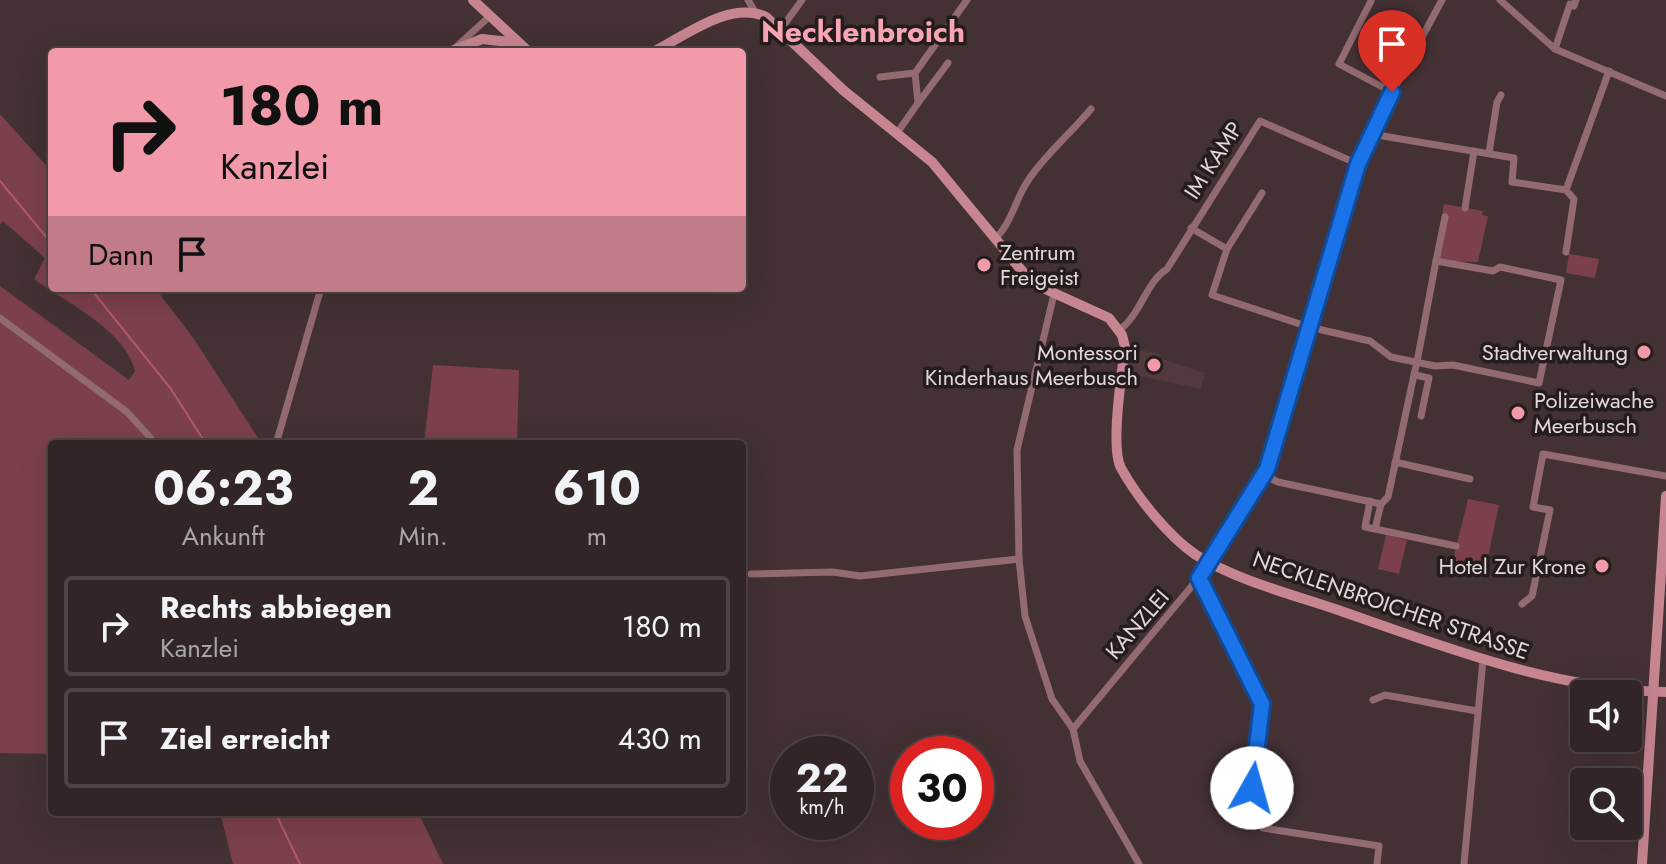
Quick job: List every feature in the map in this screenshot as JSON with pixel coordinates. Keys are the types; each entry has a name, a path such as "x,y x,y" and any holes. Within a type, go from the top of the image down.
{"main road":[{"path":"473,0 525,48"},
{"path":"661,48 728,14 755,12 781,29 851,97 938,168 1032,283 1099,312 1119,330"},
{"path":"461,48 482,39 519,43"},
{"name":"NECKLENBROICHER STRASSE","path":"1119,330 1125,347 1118,446 1120,465 1173,535 1211,563 1483,660 1582,683 1666,692"},
{"path":"1642,864 1666,496"}],"street":[{"path":"748,0 755,12"},
{"path":"781,29 802,0"},
{"path":"918,103 915,73 967,0"},
{"name":"KANZLEI","path":"1073,729 1081,715 1134,658 1211,563 1264,475 1358,164 1392,92 1442,0"},
{"path":"1500,0 1555,49 1666,96"},
{"path":"1555,49 1570,4 1574,6 1576,0"},
{"path":"1371,1 1339,64 1392,92"},
{"path":"455,48 490,16"},
{"path":"897,133 948,63"},
{"path":"1566,190 1609,71"},
{"path":"880,77 915,73"},
{"path":"1489,153 1497,102 1501,95"},
{"path":"995,239 1007,225 1019,195 1037,167 1091,109"},
{"name":"IM KAMP","path":"1119,330 1133,317 1260,121 1358,164"},
{"path":"1371,134 1514,158 1512,182 1566,190 1574,199 1566,252"},
{"path":"1465,208 1474,151"},
{"path":"1262,193 1227,249 1212,295 1309,327 1370,341 1391,357 1453,365 1539,383 1561,280 1500,267 1493,271 1436,261"},
{"path":"1375,529 1381,504 1388,497 1445,217"},
{"name":"IM KAMP","path":"1191,228 1227,249"},
{"path":"277,440 320,292"},
{"path":"1054,294 1017,450 1019,559 1025,616 1034,651 1057,710 1073,729 1080,761 1139,864"},
{"path":"0,318 127,412 152,440"},
{"path":"1415,375 1429,378 1421,416"},
{"path":"1522,604 1532,596 1550,510 1533,507 1543,454 1666,476"},
{"path":"1395,462 1470,479"},
{"path":"1264,475 1278,482 1381,504"},
{"path":"1370,501 1365,527 1456,546"},
{"path":"751,574 833,572 860,576 1019,559"},
{"path":"1199,578 1262,704 1252,788 1266,800 1263,828 1379,846 1377,864"},
{"path":"1464,864 1483,660"},
{"path":"1373,700 1386,695 1477,711"}],"shaded area":[{"path":"0,114 48,168 48,288 34,279 45,258 3,221 0,224"},
{"path":"1444,204 1483,211 1482,215 1488,216 1478,262 1439,261 1447,216 1442,215"},
{"path":"1569,254 1599,259 1595,278 1566,273"},
{"path":"0,286 129,380 135,371 120,343 54,292 158,292 194,339 259,440 156,440 129,409 125,414 148,440 48,440 48,754 0,753"},
{"name":"Montessori Kinderhaus Meerbusch","path":"1129,349 1159,353 1159,358 1205,373 1201,389 1126,373"},
{"path":"433,365 519,370 517,440 424,440"},
{"path":"1468,499 1499,505 1484,576 1451,568"},
{"path":"1386,535 1407,540 1399,574 1378,569"},
{"path":"221,816 420,816 443,864 233,864"}],"waterway":[{"path":"0,181 48,239"},
{"path":"93,292 171,389 203,440"},
{"path":"277,816 300,864"}],"place":[{"name":"Zentrum Freigeist","path":"984,265"},
{"name":"Stadtverwaltung","path":"1644,352"},
{"name":"Montessori Kinderhaus Meerbusch","path":"1154,365"},
{"name":"Polizeiwache Meerbusch","path":"1518,413"},
{"name":"Hotel Zur Krone","path":"1602,566"}],"district":[{"name":"Necklenbroich","path":"863,32"}],"route":[{"path":"1252,788 1262,704 1199,578 1267,469 1358,164 1392,92"}]}
